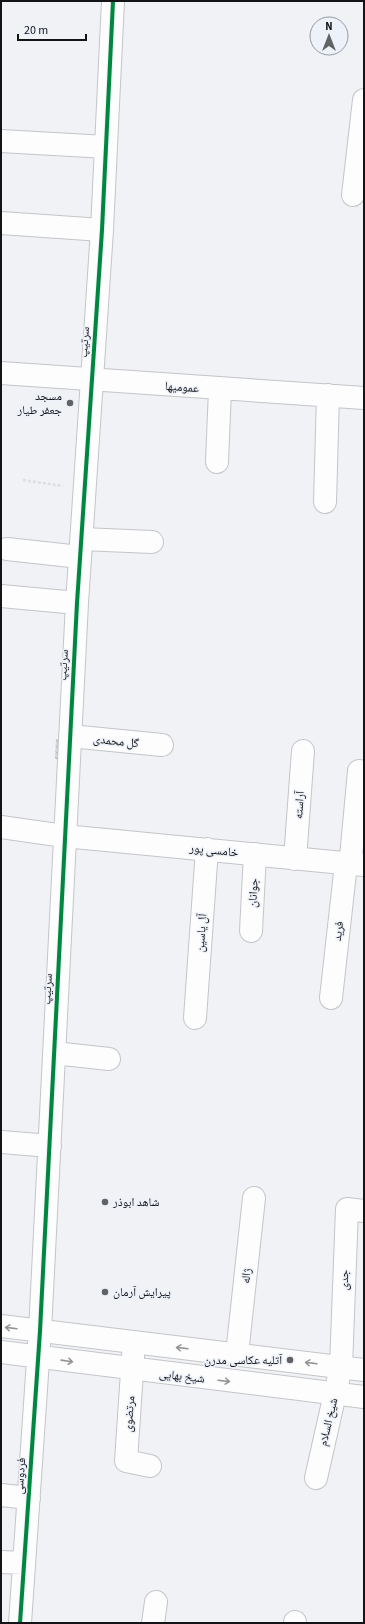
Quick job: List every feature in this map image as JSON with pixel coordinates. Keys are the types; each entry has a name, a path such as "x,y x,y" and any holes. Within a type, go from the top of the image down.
{"street":[{"name":"سرتیپ","path":"40,1331 64,836 81,548 83,489 102,230 113,1"},
{"path":"353,195 364,100"},
{"path":"1,141 106,147"},
{"path":"1,223 102,230"},
{"name":"عمومیها","path":"1,373 364,398"},
{"path":"217,462 220,389"},
{"path":"325,502 328,395"},
{"path":"7,549 81,548 152,542"},
{"path":"1,596 77,603"},
{"name":"گل محمدی","path":"70,736 162,745"},
{"name":"آراسته","path":"295,859 303,751"},
{"path":"355,864 351,857 359,771"},
{"name":"خامسی پور","path":"1,827 64,836 207,848 295,859 355,864"},
{"name":"آل یاسین","path":"194,1018 207,848"},
{"name":"جوانان","path":"251,931 255,854"},
{"name":"فرید","path":"331,998 355,864"},
{"path":"54,1053 109,1059"},
{"path":"2,1142 50,1146"},
{"name":"ژاله","path":"237,1354 254,1198"},
{"name":"جدی","path":"341,1367 347,1209 364,1211"},
{"path":"1,1326 364,1370"},
{"name":"فردوسی","path":"20,1623 40,1331"},
{"name":"مرتضوی","path":"134,1342 126,1461 150,1466"},
{"name":"شیخ بهایی","path":"1,1352 132,1370 364,1397"},
{"name":"شیخ السلام","path":"316,1478 341,1367"},
{"path":"1,1495 29,1498"},
{"path":"1,1562 24,1563"},
{"path":"153,1623 156,1602"}],"path":[{"path":"23,480 83,489"}],"building":[{"path":"56,739 67,739 66,760 55,759"}],"cycle path":[{"path":"20,1623 40,1331 77,603 102,230 113,1"}],"place":[{"name":"مسجد جعفر طیار","path":"70,403"},
{"name":"شاهد ابوذر","path":"105,1202"},
{"name":"پیرایش آرمان","path":"105,1292"},
{"name":"آتلیه عکاسی مدرن","path":"290,1360"}]}
